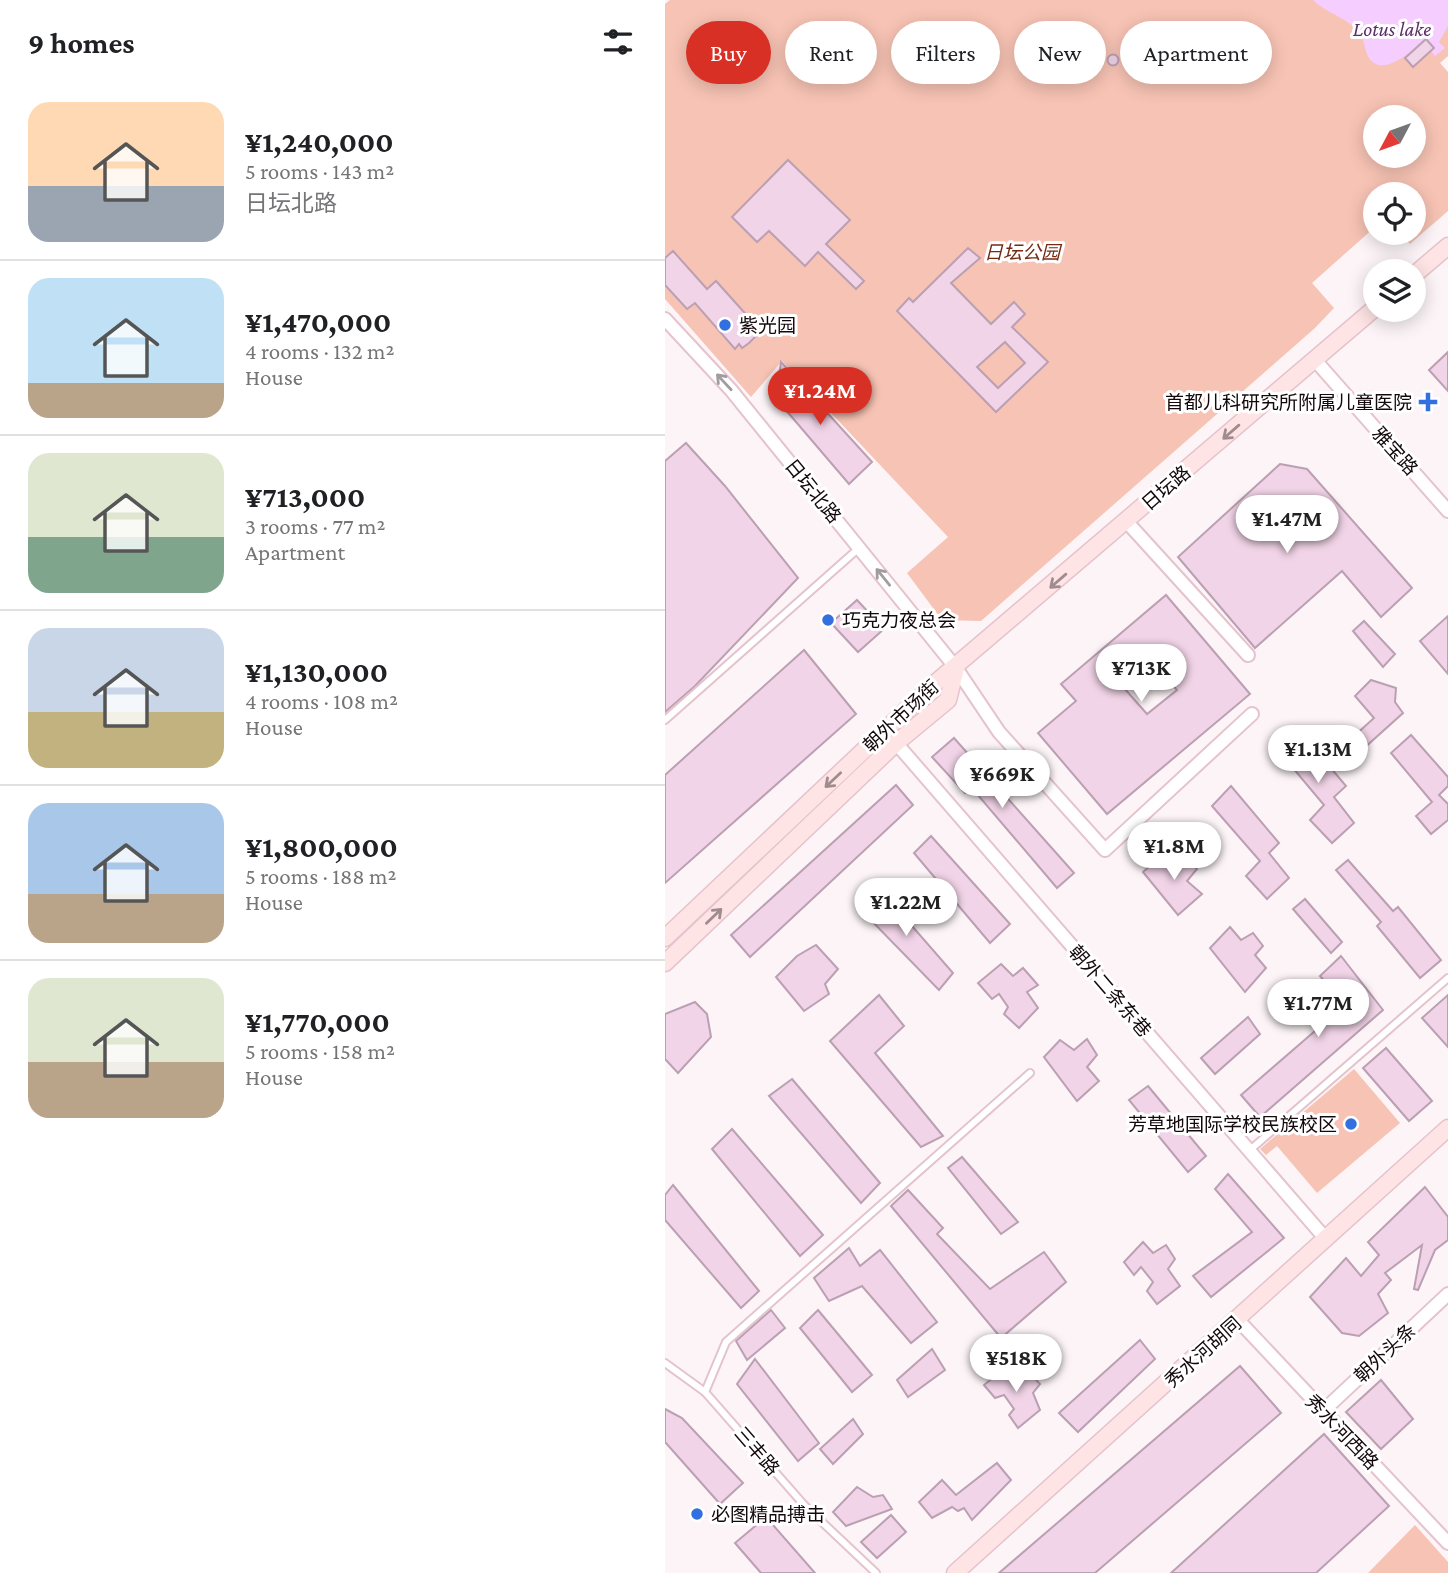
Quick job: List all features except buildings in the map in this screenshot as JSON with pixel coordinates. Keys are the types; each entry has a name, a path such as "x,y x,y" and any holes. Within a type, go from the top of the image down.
{"street":[{"path":"1426,265 1448,246"},
{"name":"日坛路","path":"956,668 1363,318"},
{"name":"日坛北路","path":"665,319 731,390 859,548 956,668 999,732 1105,850 1252,714"},
{"name":"雅宝路","path":"1315,360 1448,511"},
{"path":"1127,522 1248,655"},
{"name":"朝外市场街","path":"665,964 896,744 948,700 956,668"},
{"name":"朝外市场街","path":"665,938 933,685 956,668"},
{"name":"朝外二条东巷","path":"896,744 1325,1238"},
{"name":"秀水河胡同","path":"955,1573 1448,1128"},
{"name":"朝外头条","path":"1322,1412 1448,1294"},
{"name":"秀水河西路","path":"1238,1320 1322,1412 1448,1542"}],"lane":[{"path":"665,720 859,548"},
{"path":"1248,1151 1448,978"},
{"path":"705,1392 726,1342 1030,1073"},
{"name":"三丰路","path":"665,1363 705,1392 805,1506 876,1573"}],"green space":[{"name":"日坛公园","path":"670,0 1448,0 1448,56 1440,63 1448,72 1448,211 1426,230 1426,182 1363,182 1363,238 1312,283 1334,308 1315,328 981,621 942,620 907,573 948,537 782,361 751,397 665,299 665,4"},
{"path":"1354,1069 1400,1123 1317,1193 1277,1146 1266,1155 1260,1149"},
{"path":"1415,1525 1448,1562 1448,1573 1368,1573"}],"water":[{"name":"Lotus lake","path":"1313,0 1448,0 1448,26 1439,42 1445,48 1435,56 1431,51 1434,48 1426,39 1390,64 1375,64 1367,55 1359,32"}],"place":[{"name":"紫光园","path":"725,325"},
{"name":"首都儿科研究所附属儿童医院","path":"1428,402"},
{"name":"巧克力夜总会","path":"828,620"},
{"name":"芳草地国际学校民族校区","path":"1351,1124"},
{"name":"必图精品搏击","path":"697,1514"}]}
